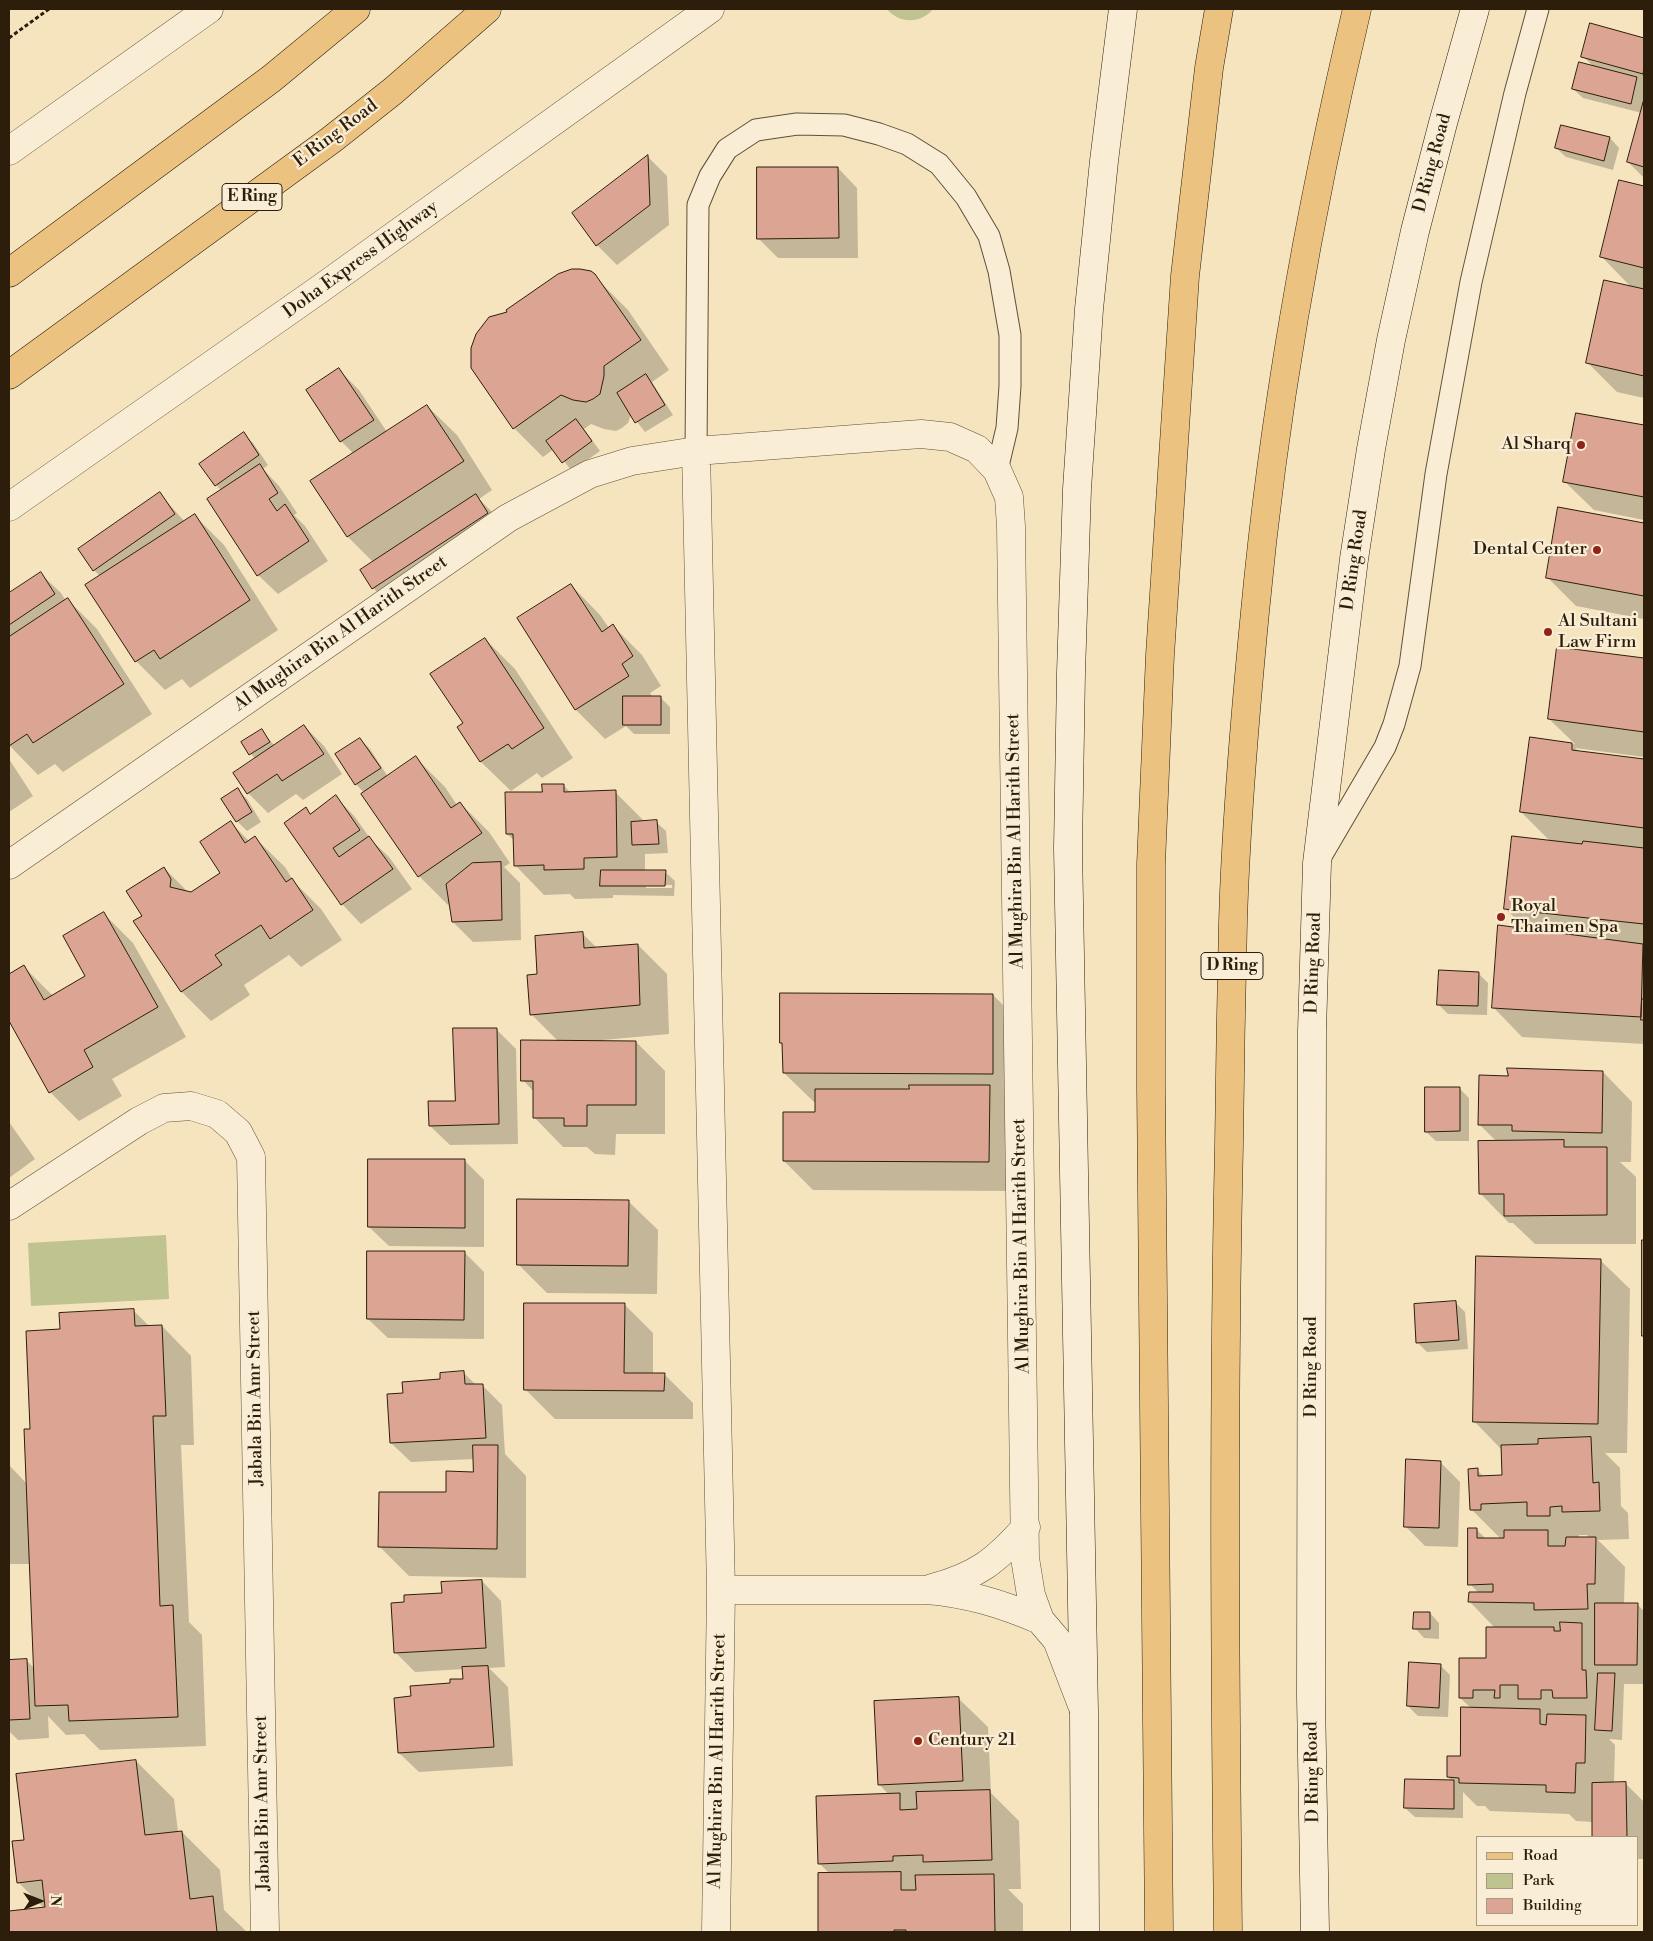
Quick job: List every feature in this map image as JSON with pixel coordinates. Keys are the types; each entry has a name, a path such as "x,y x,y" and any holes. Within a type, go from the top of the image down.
{"main road":[{"path":"9,273 271,79 356,9"},
{"name":"E Ring Road","path":"9,375 331,140 393,91 487,9"},
{"path":"1159,1932 1151,864 1160,655 1184,286 1208,68 1219,9"},
{"name":"D Ring","path":"1228,1932 1225,1699 1226,1247 1233,918 1242,763 1255,608 1275,441 1301,275 1333,110 1357,9"}],"street":[{"path":"9,151 209,9"},
{"name":"Doha Express Highway","path":"9,507 320,289 710,9"},
{"path":"1085,1932 1084,1711 1068,848 1071,673 1077,490 1088,309 1123,9"},
{"name":"D Ring Road","path":"1315,1932 1311,1696 1312,1090 1317,862 1354,559 1371,449 1415,231 1475,9"},
{"name":"Al Mughira Bin Al Harith Street","path":"9,865 508,518 590,474 632,461 696,451 921,434 950,437 976,449 997,470 1009,497 1011,526 1026,1558 1031,1595 1040,1620 1057,1640 1084,1711"},
{"name":"Al Mughira Bin Al Harith Street","path":"696,451 721,1590 716,1932"},
{"name":"Jabala Bin Amr Street","path":"9,1206 139,1121 164,1108 191,1106 217,1114 238,1132 251,1157 265,1932"},
{"name":"Al Mughira Bin Al Harith Street","path":"926,1590 955,1582 982,1569 1006,1550 1026,1527"},
{"name":"Al Mughira Bin Al Harith Street","path":"721,1590 926,1590 954,1592 983,1598 1040,1620"}],"lane":[{"path":"1317,862 1385,746 1394,724 1410,666 1436,474 1471,282 1515,93 1538,9"},
{"path":"696,451 698,205 710,176 727,149 756,130 797,124 844,125 907,144 939,164 966,197 989,236 999,271 1010,335 1010,386 1007,428 997,470"}],"path":[{"path":"9,38 48,9"}],"green space":[{"path":"887,9 933,9 916,20 904,20"},
{"path":"166,1235 169,1299 31,1306 28,1243"}],"building":[{"path":"1590,23 1644,38 1643,74 1581,57"},
{"path":"1579,62 1637,77 1631,104 1572,89"},
{"path":"1644,99 1644,167 1627,162"},
{"path":"1561,125 1610,137 1604,161 1555,148"},
{"path":"648,155 650,205 596,246 572,213"},
{"path":"757,167 838,167 839,238 757,239"},
{"path":"1619,180 1644,186 1644,268 1600,257"},
{"path":"572,269 591,271 595,274 641,340 604,366 600,394 593,399 586,402 573,400 561,395 513,429 471,368 471,348 476,334 489,317 507,312 506,310 558,274"},
{"path":"1604,280 1644,289 1644,376 1586,363"},
{"path":"339,368 374,420 340,442 306,390"},
{"path":"646,374 665,405 635,423 617,393"},
{"path":"427,405 464,461 347,537 310,481"},
{"path":"1576,413 1644,425 1644,497 1563,482"},
{"path":"576,419 592,441 562,463 546,441"},
{"path":"244,432 259,455 215,486 199,464"},
{"path":"260,464 278,493 269,499 277,511 285,504 309,541 257,576 207,499"},
{"path":"160,492 175,514 93,571 78,549"},
{"path":"476,494 488,513 372,589 360,570"},
{"name":"Dental Center","path":"1558,507 1644,523 1644,596 1546,578"},
{"path":"195,514 250,600 160,659 154,650 135,662 85,585"},
{"path":"41,572 55,594 9,625 9,593"},
{"path":"571,584 602,632 613,624 633,656 622,664 629,676 575,710 517,618"},
{"path":"68,598 124,684 33,743 27,734 9,746 9,637"},
{"path":"485,638 544,728 512,749 508,744 480,762 457,727 463,723 430,674"},
{"path":"1557,647 1644,658 1644,732 1548,719"},
{"path":"623,696 661,696 661,725 623,725"},
{"path":"304,725 324,754 282,781 277,774 247,794 233,773"},
{"path":"262,729 270,742 249,755 241,742"},
{"path":"1530,737 1572,743 1572,750 1644,759 1644,828 1520,812"},
{"path":"360,738 381,768 355,785 335,754"},
{"path":"416,756 451,808 460,802 482,833 418,877 361,794"},
{"path":"542,784 564,784 564,792 616,790 617,857 584,858 584,869 544,870 544,865 514,866 513,834 506,834 505,792 542,792"},
{"path":"238,788 252,812 236,822 221,799"},
{"path":"336,795 360,830 333,848 339,857 369,836 393,869 341,905 284,823 306,807 310,814"},
{"path":"657,820 659,844 632,845 631,822"},
{"path":"231,821 245,843 255,836 286,882 292,878 313,910 270,939 261,925 215,955 222,965 181,992 133,921 142,916 126,891 164,867 171,879 170,887 191,892 220,873 200,842"},
{"path":"1512,836 1582,844 1583,841 1644,848 1644,924 1504,909"},
{"path":"501,862 502,920 452,922 446,884 472,863"},
{"path":"601,870 666,870 665,886 600,886"},
{"path":"104,912 158,1007 84,1050 93,1067 49,1093 9,1021 9,974 24,965 44,1000 85,976 63,936"},
{"path":"1498,925 1643,944 1641,1017 1492,1008"},
{"path":"583,932 584,948 638,944 640,1005 530,1015 527,975 537,974 535,936"},
{"path":"1439,970 1479,972 1478,1006 1437,1005"},
{"path":"780,993 993,994 993,1074 783,1073 782,1043 780,1043"},
{"path":"1642,999 1644,999 1644,1020 1641,1020"},
{"path":"453,1028 497,1028 499,1124 429,1126 428,1101 455,1101"},
{"path":"521,1040 636,1041 636,1105 587,1105 587,1126 564,1126 564,1118 533,1118 533,1081 521,1081"},
{"path":"1507,1068 1603,1071 1602,1133 1512,1131 1512,1125 1478,1125 1479,1075 1508,1076"},
{"path":"909,1085 990,1085 989,1162 783,1161 783,1112 815,1112 815,1089 909,1089"},
{"path":"1425,1087 1460,1087 1460,1131 1425,1132"},
{"path":"1564,1140 1564,1147 1607,1147 1607,1215 1504,1216 1504,1194 1479,1194 1478,1141"},
{"path":"368,1159 465,1159 465,1228 368,1227"},
{"path":"517,1199 629,1200 628,1266 517,1265"},
{"path":"1642,1240 1644,1240 1644,1336 1642,1336"},
{"path":"367,1251 465,1251 464,1320 367,1319"},
{"path":"1476,1256 1601,1259 1598,1424 1473,1422"},
{"path":"1456,1301 1459,1340 1416,1343 1414,1304"},
{"path":"524,1303 625,1303 624,1373 665,1373 664,1391 524,1390"},
{"path":"134,1309 135,1326 162,1325 166,1416 153,1416 160,1606 173,1605 178,1717 69,1721 68,1705 35,1706 24,1429 30,1429 26,1331 60,1329 59,1313"},
{"path":"464,1371 465,1384 483,1384 486,1438 390,1443 387,1394 403,1393 402,1382 440,1379 440,1373"},
{"path":"1591,1437 1593,1483 1599,1482 1600,1511 1562,1512 1562,1506 1550,1507 1550,1516 1527,1516 1527,1502 1481,1504 1481,1510 1470,1510 1468,1469 1478,1468 1478,1476 1502,1475 1501,1445 1538,1444 1538,1439"},
{"path":"473,1445 498,1445 497,1549 378,1547 379,1492 446,1492 446,1471 473,1472"},
{"path":"1406,1459 1441,1461 1439,1528 1404,1527"},
{"path":"1468,1528 1477,1528 1477,1538 1504,1538 1504,1530 1548,1530 1548,1546 1565,1546 1566,1537 1596,1537 1595,1584 1587,1584 1588,1609 1534,1610 1534,1603 1468,1602 1469,1592 1493,1592 1493,1584 1468,1585"},
{"path":"482,1580 486,1648 394,1653 391,1603 404,1602 404,1595 442,1593 441,1582"},
{"path":"1595,1603 1638,1603 1637,1665 1595,1665"},
{"path":"1414,1612 1430,1612 1430,1629 1413,1629"},
{"path":"1560,1622 1582,1623 1582,1670 1586,1670 1587,1698 1553,1698 1552,1690 1541,1690 1541,1699 1518,1699 1518,1685 1500,1685 1500,1698 1494,1698 1495,1690 1473,1690 1473,1698 1459,1698 1459,1658 1486,1658 1486,1627 1554,1627 1554,1631 1560,1631"},
{"path":"27,1659 30,1719 9,1720 9,1660"},
{"path":"1409,1662 1441,1664 1439,1708 1407,1706"},
{"path":"488,1666 494,1747 398,1753 394,1698 411,1696 410,1686 450,1683 450,1679 463,1679 462,1667"},
{"path":"1598,1673 1615,1673 1612,1731 1595,1730"},
{"name":"Century 21","path":"959,1697 963,1781 878,1785 874,1701"},
{"path":"1461,1707 1540,1709 1540,1724 1546,1725 1547,1714 1586,1715 1585,1763 1576,1763 1575,1793 1546,1792 1546,1785 1459,1783 1459,1778 1447,1777 1447,1756 1460,1756"},
{"path":"136,1760 145,1835 182,1831 190,1899 213,1896 217,1932 9,1932 9,1911 45,1907 42,1880 17,1883 12,1841 24,1840 16,1774"},
{"path":"1405,1779 1454,1780 1454,1809 1404,1808"},
{"path":"1626,1782 1627,1836 1592,1836 1592,1783"},
{"path":"990,1790 992,1860 923,1862 923,1855 893,1856 893,1861 818,1864 816,1796 900,1793 900,1810 917,1809 916,1792"},
{"path":"901,1872 901,1890 916,1890 915,1875 994,1874 995,1932 906,1932 906,1930 894,1930 894,1932 818,1932 818,1873"}],"place":[{"name":"Al Sharq","path":"1581,445"},
{"name":"Dental Center","path":"1597,550"},
{"name":"Al Sultani Law Firm","path":"1548,632"},
{"name":"Royal Thaimen Spa","path":"1501,917"},
{"name":"Century 21","path":"918,1741"}]}
